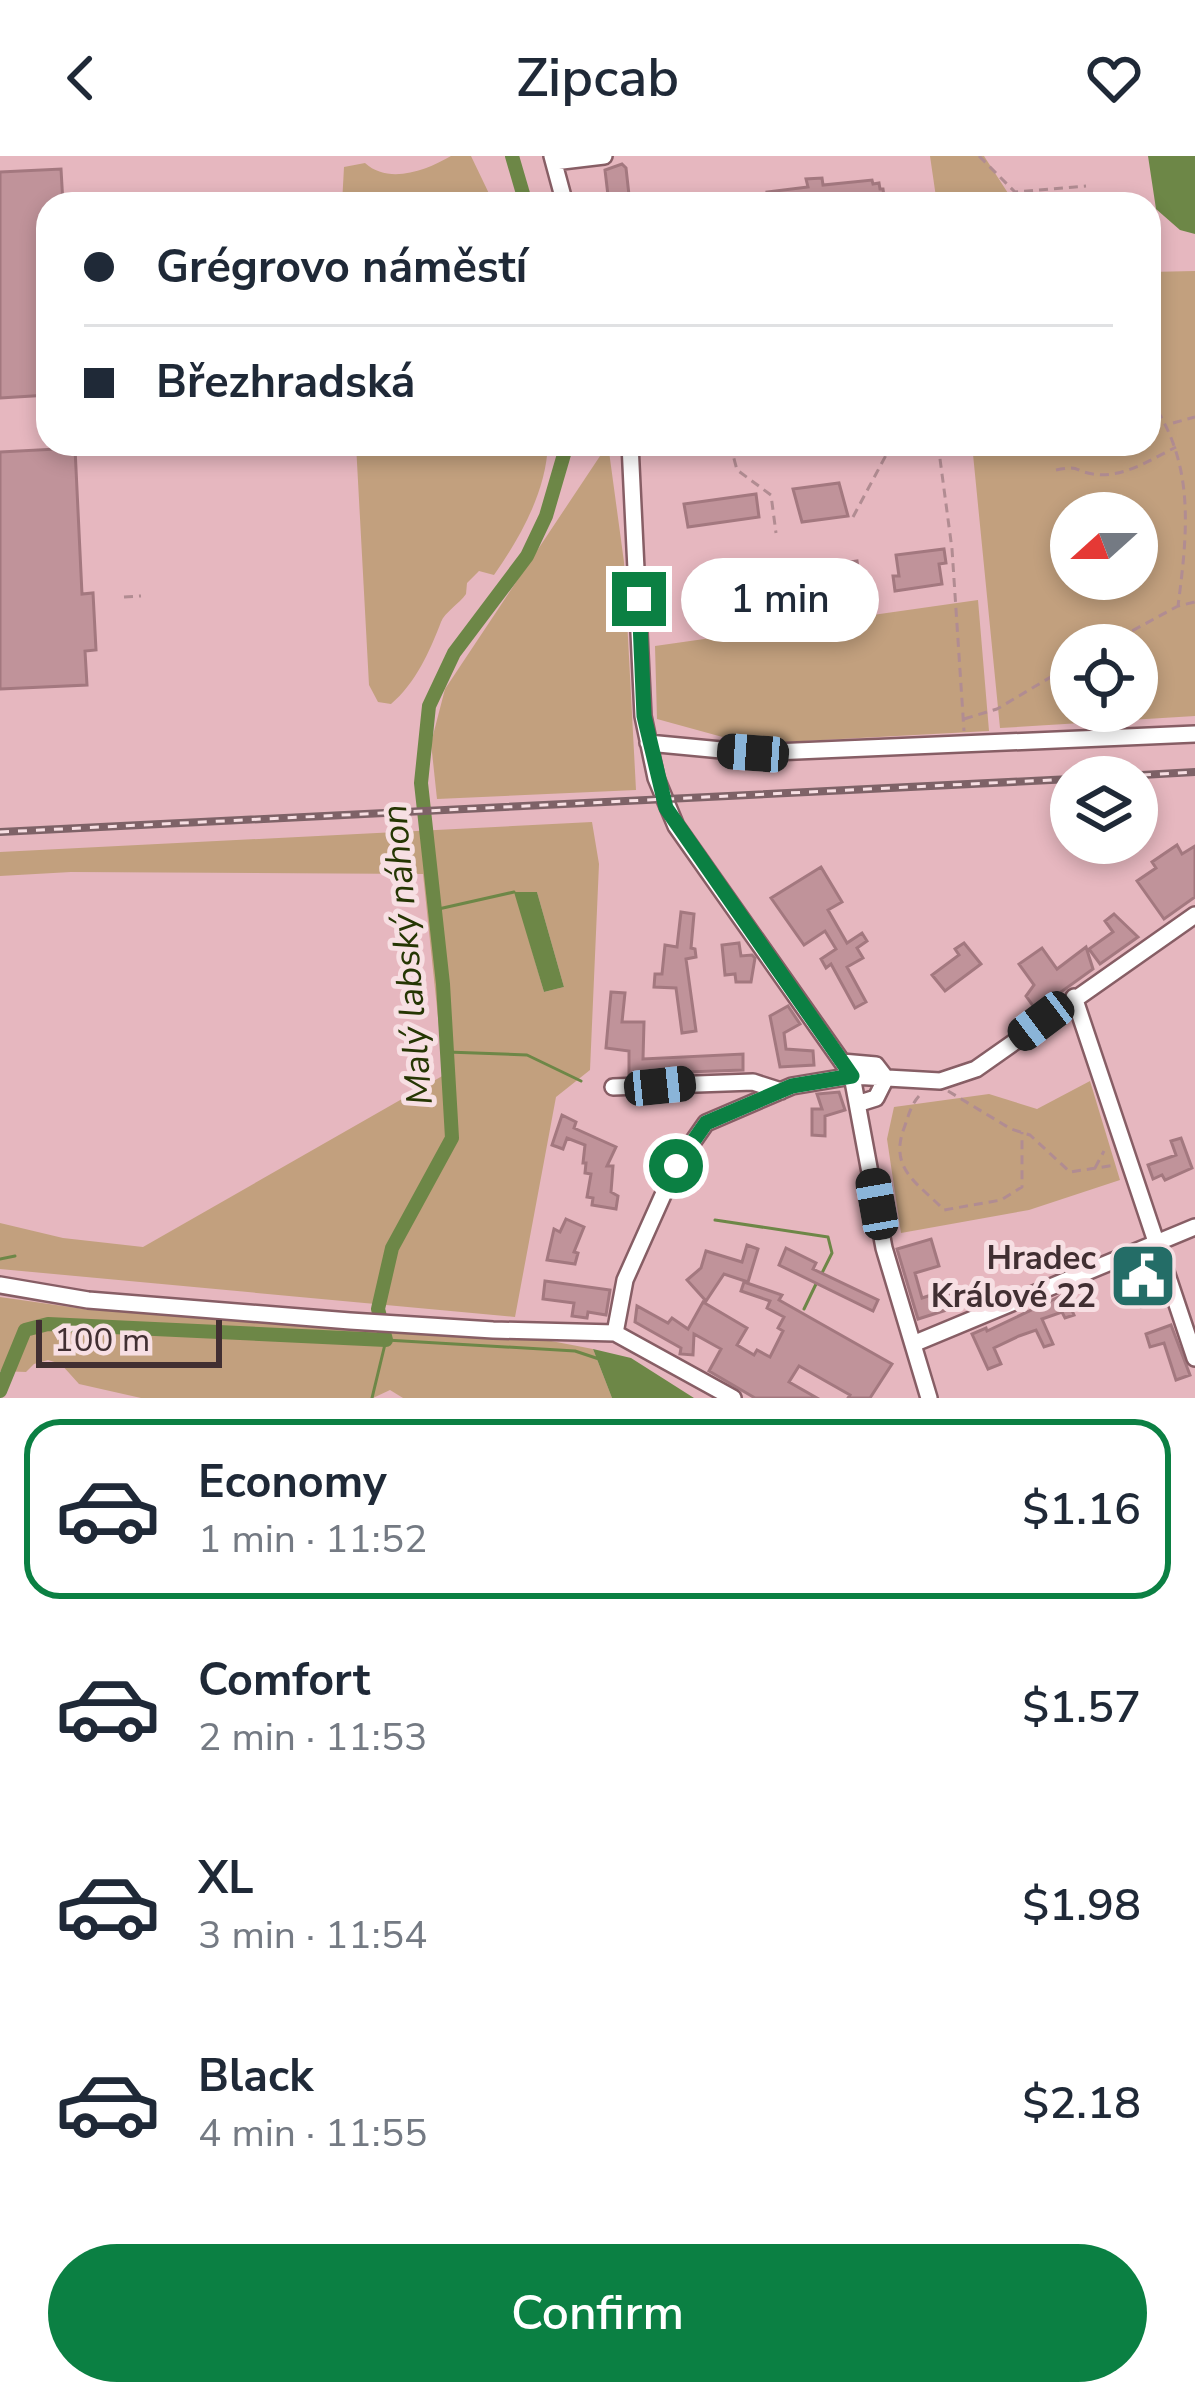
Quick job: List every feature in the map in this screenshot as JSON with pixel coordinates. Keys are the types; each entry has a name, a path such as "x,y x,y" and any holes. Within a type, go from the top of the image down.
{"street":[{"path":"562,192 553,159 604,156"},
{"path":"631,456 648,743 663,799 676,826 847,1069 860,1103 884,1248 929,1398"},
{"path":"648,743 753,753 1195,734"},
{"path":"615,1333 625,1280 676,1166 706,1123 847,1069 886,1078 934,1080 976,1069 1195,915"},
{"path":"1074,997 1195,1358"},
{"path":"860,1103 876,1098 886,1078"},
{"path":"613,1087 753,1082 781,1091"},
{"path":"913,1344 1195,1227"},
{"path":"0,1285 88,1300 350,1321 615,1333 733,1398"}],"path":[{"path":"979,156 1015,192 1086,187"},
{"path":"1161,412 1171,423 1192,507 1178,606"},
{"path":"1171,423 1195,417"},
{"path":"1161,455 1178,446"},
{"path":"733,456 737,470 771,495 776,533"},
{"path":"853,517 886,456"},
{"path":"940,456 952,549 965,745"},
{"path":"1056,470 1076,466 1093,475 1134,469 1159,456"},
{"path":"124,597 141,596"},
{"path":"1145,624 1195,602"},
{"path":"963,720 997,709 1050,677"},
{"path":"1022,1132 1022,1187 1000,1201 944,1210 903,1168 897,1151 912,1103 934,1080 1030,1135 1070,1172 1129,1160"},
{"path":"1094,1169 1104,1151"}],"shaded area":[{"path":"451,156 471,156 488,192 343,192 344,167 365,163 396,174"},
{"path":"930,156 984,156 1007,192 935,192"},
{"path":"1148,156 1195,156 1195,234 1180,230 1161,213 1161,192 1153,192"},
{"path":"1195,271 1195,716 1158,718 1158,624 1050,624 1050,725 1000,728 973,456 1161,456 1161,272"},
{"path":"357,456 547,456 530,513 494,575 479,571 467,583 466,594 443,618 414,677 391,704 378,702 369,685"},
{"path":"600,456 610,456 624,562 636,790 437,799 431,743 445,689"},
{"path":"978,600 989,731 748,744 657,719 655,646"},
{"path":"592,822 599,864 590,1070 556,1097 515,1317 0,1269 0,1223 63,1238 143,1247 444,1075 423,874 71,872 0,876 0,852","holes":["515,892 537,892 564,987 544,992"]},
{"path":"514,892 537,892 564,987 544,992"},
{"path":"1090,1081 1120,1180 1029,1210 901,1233 887,1139 894,1107 989,1094 1037,1109"},
{"path":"0,1297 91,1310 493,1330 593,1349 612,1398 403,1398 390,1390 373,1398 141,1398 79,1384 61,1364 48,1360 26,1372 0,1371"},
{"path":"593,1349 631,1358 694,1398 612,1398"}],"building":[{"path":"622,164 629,192 608,192 605,170"},
{"path":"61,169 62,192 36,192 36,396 0,398 0,172"},
{"path":"822,178 823,185 872,180 883,192 767,192 808,187 806,179"},
{"path":"36,450 36,456 75,456 82,594 93,593 96,650 85,651 87,685 0,689 0,452"},
{"path":"839,483 848,516 802,522 793,489"},
{"path":"756,494 759,517 688,527 684,504"},
{"path":"944,549 946,563 939,564 942,584 895,591 896,555"},
{"path":"857,561 856,596 808,603 807,589 813,588 810,568"},
{"path":"762,566 765,588 697,598 694,575"},
{"path":"1177,845 1182,854 1195,846 1195,897 1164,919 1137,881 1156,868 1158,858"},
{"path":"821,867 842,902 828,910 847,943 862,933 867,941 857,948 863,958 847,967 866,1002 855,1008 831,964 826,968 821,959 836,949 825,931 804,945 771,898"},
{"path":"681,912 694,914 691,948 696,957 686,959 696,1031 682,1033 676,988 654,987 655,974 662,974 665,945 677,947"},
{"path":"1114,914 1138,937 1100,964 1089,949 1113,932 1105,921"},
{"path":"739,943 741,956 755,958 751,982 736,982 735,974 725,975 722,945"},
{"path":"964,943 981,964 945,991 932,975 959,955 955,949"},
{"path":"1086,947 1093,969 1036,1010 1026,996 1034,985 1019,964 1042,948 1057,969"},
{"path":"611,992 625,993 622,1022 644,1022 643,1059 743,1054 743,1070 629,1074 629,1051 606,1048"},
{"path":"788,1006 800,1024 784,1033 786,1049 813,1051 814,1065 780,1067 770,1016"},
{"path":"839,1092 845,1110 825,1116 825,1136 812,1135 812,1109 822,1109 817,1094"},
{"path":"562,1115 576,1122 574,1128 616,1147 607,1166 613,1166 611,1192 618,1196 616,1209 592,1205 593,1198 587,1197 591,1174 585,1173 585,1145 567,1138 563,1149 552,1145"},
{"path":"1181,1138 1192,1168 1165,1180 1162,1175 1153,1179 1148,1165 1176,1155 1171,1141"},
{"path":"566,1219 584,1227 574,1252 578,1253 575,1264 547,1260 554,1229 560,1232"},
{"path":"931,1239 939,1266 915,1273 922,1298 947,1290 953,1308 918,1319 897,1249"},
{"path":"747,1245 758,1249 748,1282 724,1274 706,1301 687,1280 701,1268 706,1251 742,1262"},
{"path":"786,1248 816,1263 813,1269 878,1300 873,1311 779,1265"},
{"path":"1141,1263 1150,1276 1154,1274 1163,1300 1141,1307 1130,1267"},
{"path":"545,1281 610,1290 606,1315 572,1316 574,1303 543,1299"},
{"path":"744,1282 782,1295 779,1300 892,1364 870,1398 848,1398 850,1395 799,1366 789,1382 817,1398 755,1398 709,1371 721,1349 694,1334 693,1355 680,1354 681,1348 635,1322 637,1306 688,1329 703,1302 747,1328 737,1345 770,1357 783,1331 778,1328 784,1317 767,1308 770,1301 741,1291"},
{"path":"1065,1294 1074,1315 1065,1318 1062,1312 1042,1319 1053,1344 1044,1347 1036,1330 1019,1336 994,1348 1001,1364 988,1369 972,1334"},
{"path":"1171,1325 1190,1375 1176,1380 1164,1343 1150,1347 1146,1334"}],"waterway":[{"name":"Malý labský náhon","path":"512,156 522,192"},
{"name":"Malý labský náhon","path":"0,1391 25,1330 48,1324 386,1340 378,1309 392,1248 452,1138 443,984 421,783 429,706 454,653 527,556 546,516 564,456"},
{"path":"434,910 514,892"},
{"path":"447,1052 527,1055 581,1081"},
{"path":"715,1220 828,1237 832,1253 821,1275"},
{"path":"0,1259 15,1256"},
{"path":"804,1309 816,1284"},
{"path":"372,1398 386,1340 575,1351 599,1359"}],"railway":[{"path":"1158,774 1195,772"},
{"path":"0,832 1050,780"}],"place":[{"name":"Hradec Králové 22","path":"1143,1276"}],"route":[{"path":"639,599 644,716 666,808 852,1076 792,1086 706,1123 676,1166"}]}
